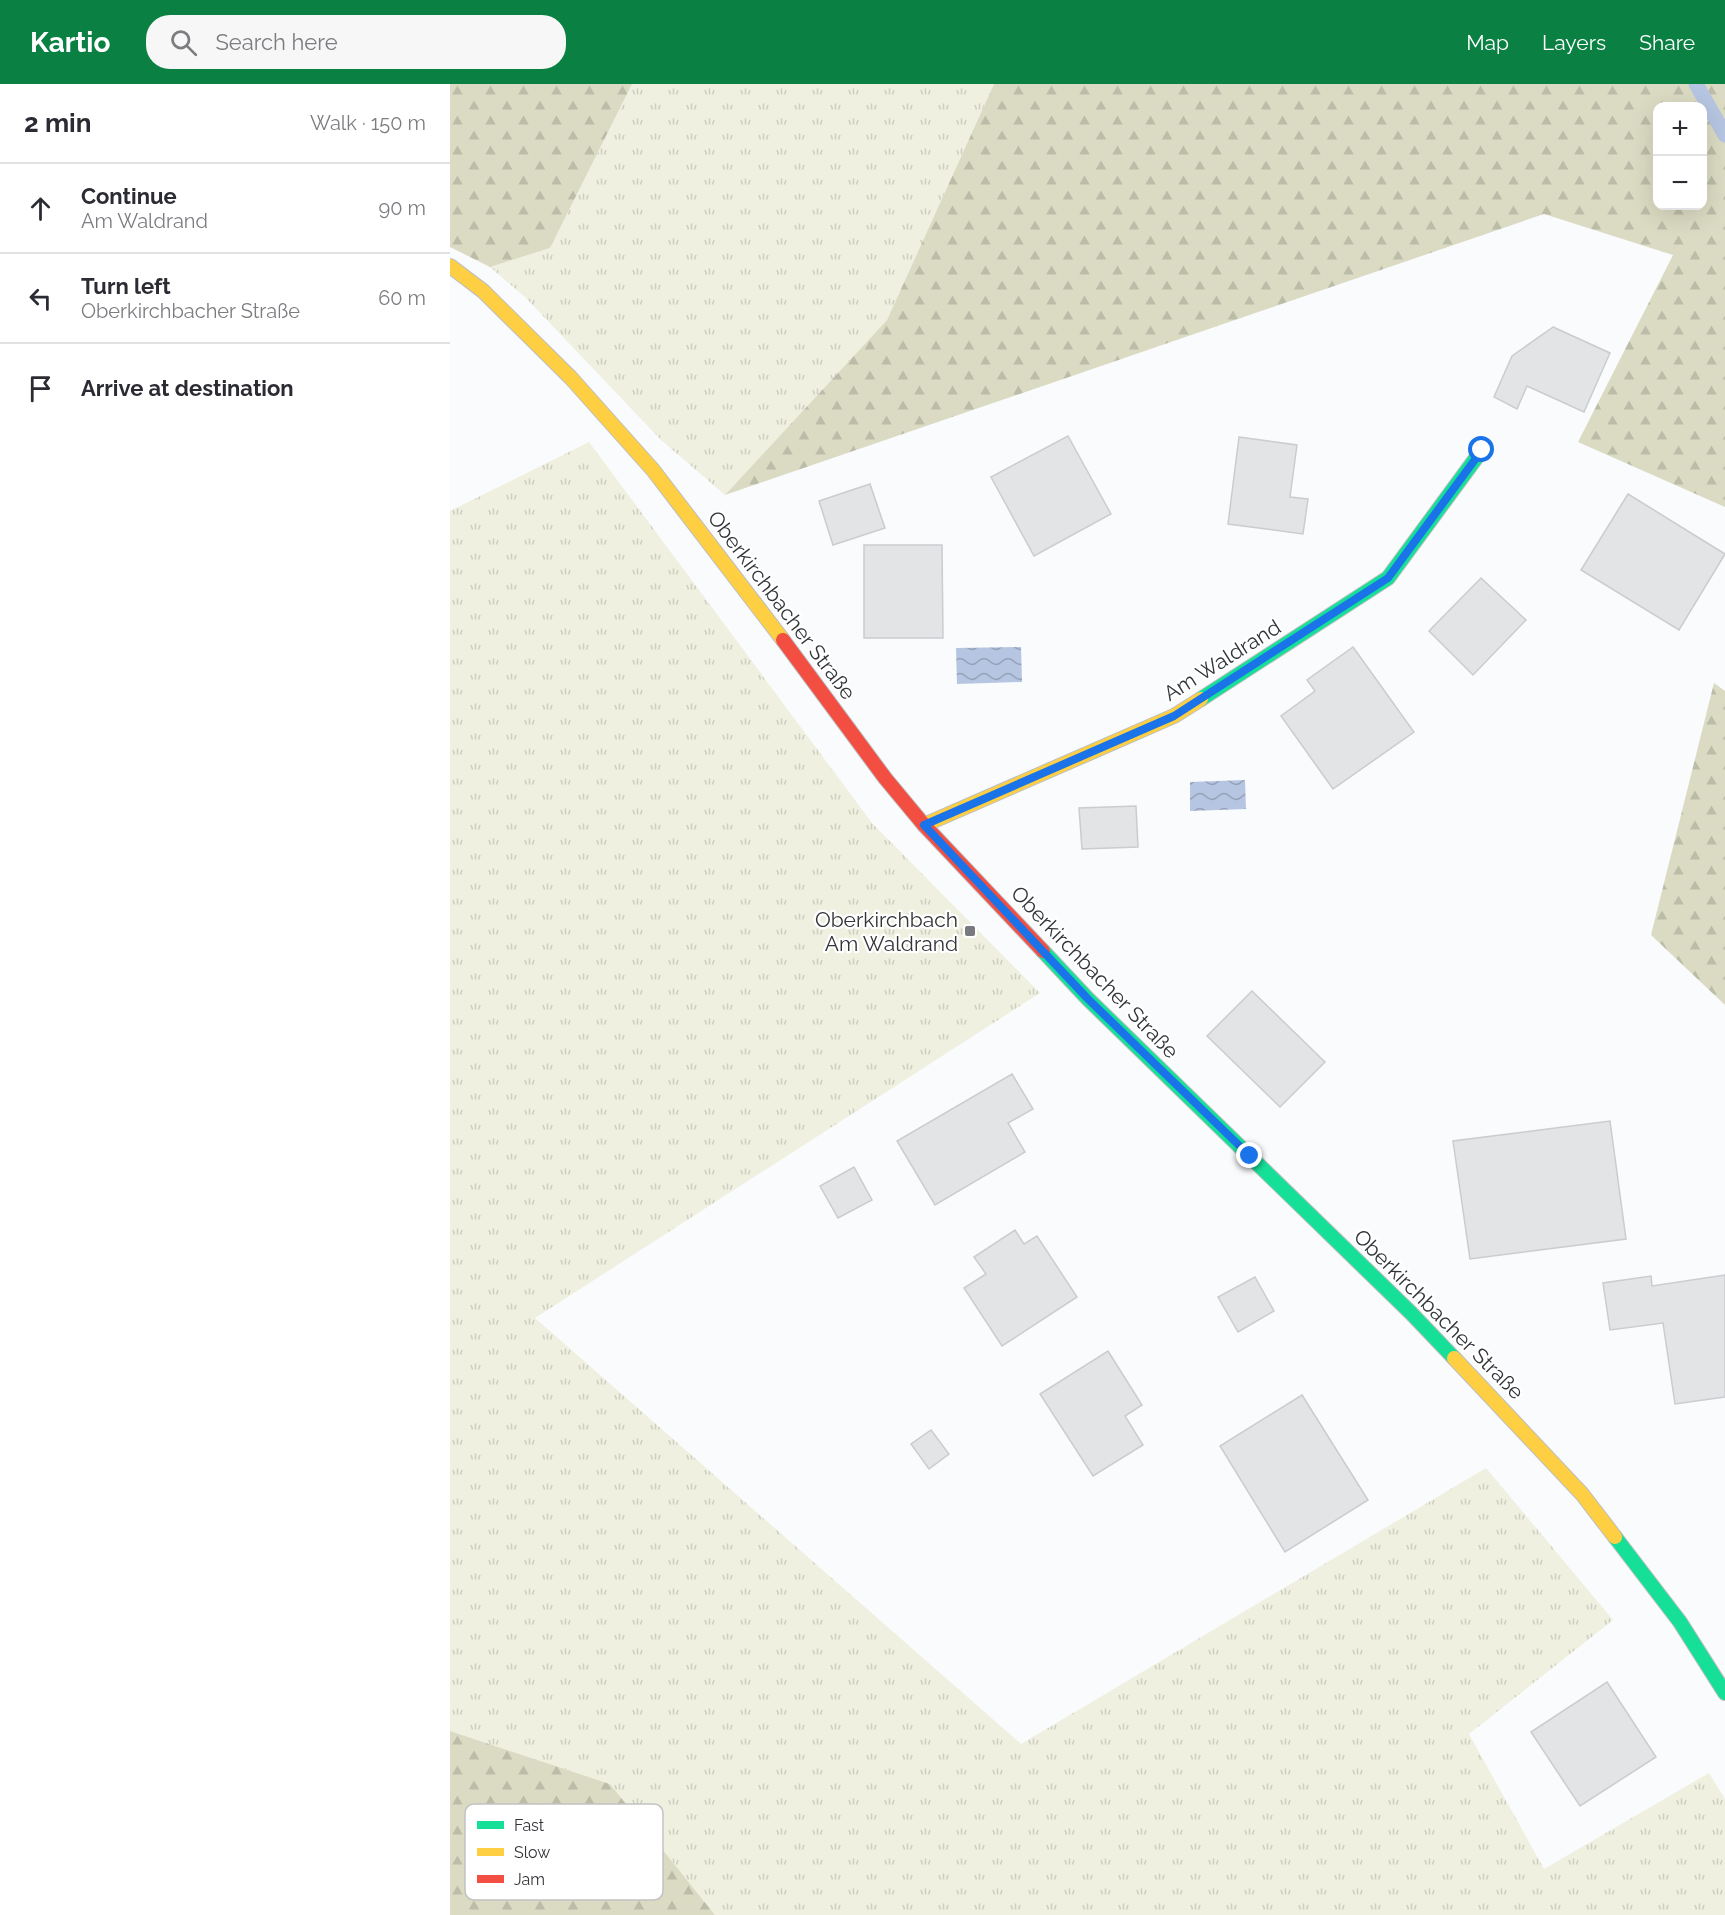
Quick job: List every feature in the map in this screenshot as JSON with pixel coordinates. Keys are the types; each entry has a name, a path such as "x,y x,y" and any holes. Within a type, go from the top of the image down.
{"street":[{"name":"Oberkirchbacher Straße","path":"450,266 483,291 571,378 653,470 753,599 885,778 924,825 1088,999 1411,1313 1582,1494 1680,1622 1725,1693"},
{"name":"Am Waldrand","path":"924,825 1174,716 1388,578 1482,450"}],"green space":[{"path":"450,84 632,84 550,248 490,267 450,247"},
{"path":"632,84 994,84 887,320 725,495 661,440 525,297 490,267 550,248"},
{"path":"994,84 1725,84 1725,507 1578,442 1673,255 1544,214 725,495 887,320"},
{"path":"589,442 872,823 1040,993 535,1318 1021,1744 1486,1468 1613,1620 1469,1734 1544,1869 1709,1773 1725,1799 1725,1915 715,1915 663,1850 663,1804 626,1804 610,1784 450,1731 450,511"},
{"path":"1714,683 1725,691 1725,1005 1651,935"},
{"path":"450,1731 610,1784 626,1804 465,1804 465,1900 663,1900 663,1850 715,1915 450,1915"}],"water":[{"path":"1021,647 1022,682 957,684 956,648"},
{"path":"1245,780 1246,809 1190,811 1190,782"}],"building":[{"path":"1553,327 1610,353 1584,412 1527,386 1517,409 1494,397 1512,356"},
{"path":"1068,436 1111,514 1034,556 991,477"},
{"path":"1239,437 1297,445 1290,497 1308,499 1303,534 1228,524"},
{"path":"870,484 885,528 833,545 819,501"},
{"path":"1628,494 1725,554 1679,630 1581,570"},
{"path":"864,545 942,545 943,638 864,638"},
{"path":"1481,578 1526,620 1473,675 1429,631"},
{"path":"1353,647 1414,732 1333,789 1281,716 1315,691 1307,680"},
{"path":"1136,806 1138,847 1082,849 1079,808"},
{"path":"1252,991 1325,1062 1280,1107 1207,1036"},
{"path":"1012,1074 1033,1109 1008,1123 1025,1152 935,1205 897,1141"},
{"path":"1610,1121 1626,1239 1470,1259 1453,1141"},
{"path":"854,1167 872,1200 838,1218 820,1186"},
{"path":"1015,1230 1024,1244 1037,1236 1077,1297 1002,1346 964,1288 986,1274 974,1257"},
{"path":"1725,1275 1725,1397 1675,1404 1663,1323 1610,1330 1603,1283 1651,1276 1652,1286"},
{"path":"1255,1277 1274,1311 1238,1332 1218,1297"},
{"path":"1108,1351 1142,1405 1125,1416 1143,1445 1093,1476 1040,1394"},
{"path":"1302,1395 1368,1500 1285,1552 1220,1446"},
{"path":"931,1430 949,1454 929,1469 911,1444"},
{"path":"1607,1682 1656,1757 1580,1806 1531,1732"}],"waterway":[{"path":"1696,84 1725,135"}],"traffic: fast":[{"path":"1201,699 1388,578 1482,450"},
{"path":"1043,951 1088,999 1411,1313 1454,1358"},
{"path":"1615,1537 1680,1622 1725,1693"}],"traffic: slow":[{"path":"450,266 483,291 571,378 653,470 783,640"},
{"path":"924,825 1174,716 1201,699"},
{"path":"1454,1358 1582,1494 1615,1537"}],"traffic: jam":[{"path":"783,640 885,778 924,825 1043,951"}],"place":[{"name":"Oberkirchbach Am Waldrand","path":"970,931"}],"route":[{"path":"1250,1156 1088,999 924,825 1174,716 1388,578 1482,450"}]}
